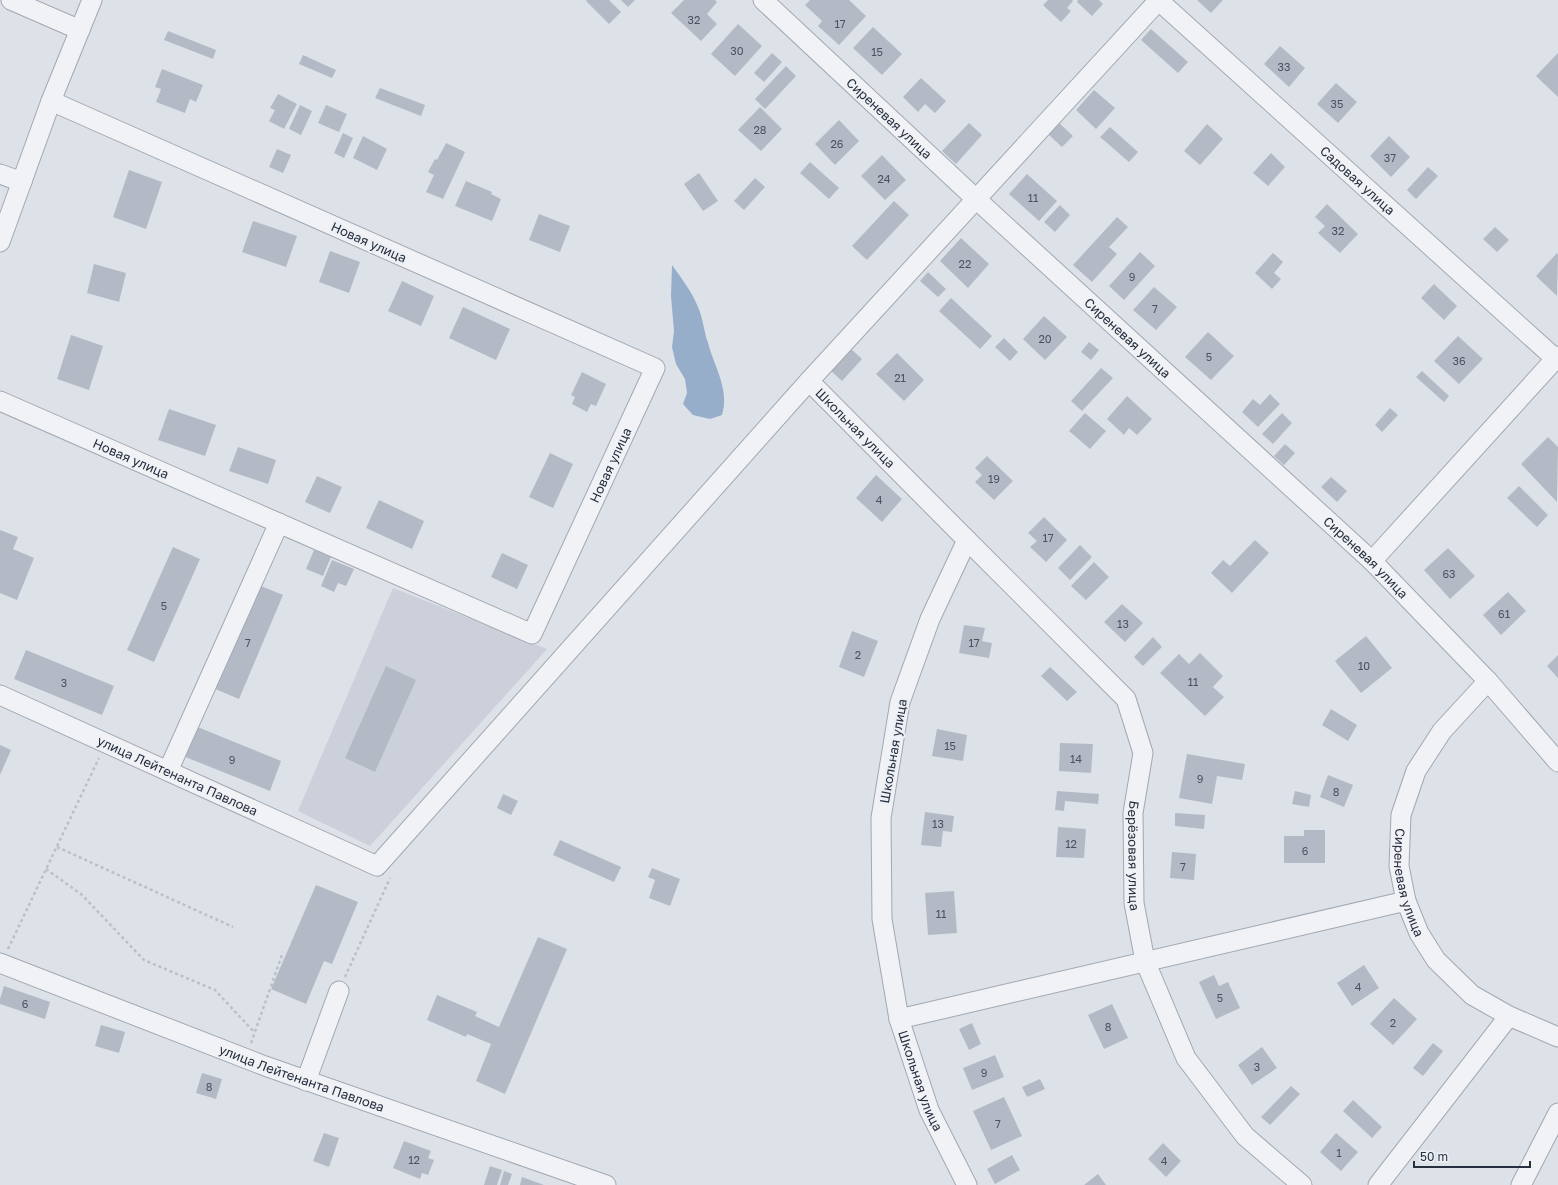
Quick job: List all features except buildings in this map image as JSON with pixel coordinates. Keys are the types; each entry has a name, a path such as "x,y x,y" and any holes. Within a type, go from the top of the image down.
{"street":[{"path":"11,0 80,30"},
{"path":"0,242 51,101 92,0"},
{"name":"Сиреневая улица","path":"762,0 976,199 1372,561 1488,681 1558,762"},
{"path":"381,862 809,381 1159,0"},
{"name":"Садовая улица","path":"1159,0 1557,359"},
{"name":"Новая улица","path":"0,401 532,634 655,368 51,101"},
{"path":"0,174 22,182"},
{"path":"1372,561 1557,359"},
{"name":"Школьная улица","path":"809,381 967,540 930,619 900,702 881,818 882,919 899,1019 929,1110 966,1185"},
{"path":"168,771 279,523"},
{"name":"Берёзовая улица","path":"967,540 1126,699 1143,753 1133,813 1134,903 1146,962 1186,1058 1245,1136 1302,1185"},
{"name":"Сиреневая улица","path":"1488,681 1442,731 1416,772 1401,815 1399,866 1406,901 1419,933 1436,960 1472,995 1509,1016 1558,1037"},
{"name":"улица Лейтенанта Павлова","path":"0,695 168,771 381,862"},
{"path":"899,1019 1406,901"},
{"name":"улица Лейтенанта Павлова","path":"0,963 306,1081 606,1185"},
{"path":"306,1081 339,991"},
{"path":"1378,1185 1509,1016"},
{"path":"1521,1185 1558,1113"}],"path":[{"path":"0,963 57,847 106,742"},
{"path":"57,847 233,928"},
{"path":"339,991 390,878 381,862"},
{"path":"46,869 82,895 144,960 215,990 255,1033"},
{"path":"246,1059 283,952"}],"shaded area":[{"path":"393,588 547,649 370,846 298,811"}],"water":[{"path":"672,265 696,301 723,387 724,406 722,415 710,419 693,415 683,404 687,393 685,379 676,364 672,347 674,331 671,296"}]}
